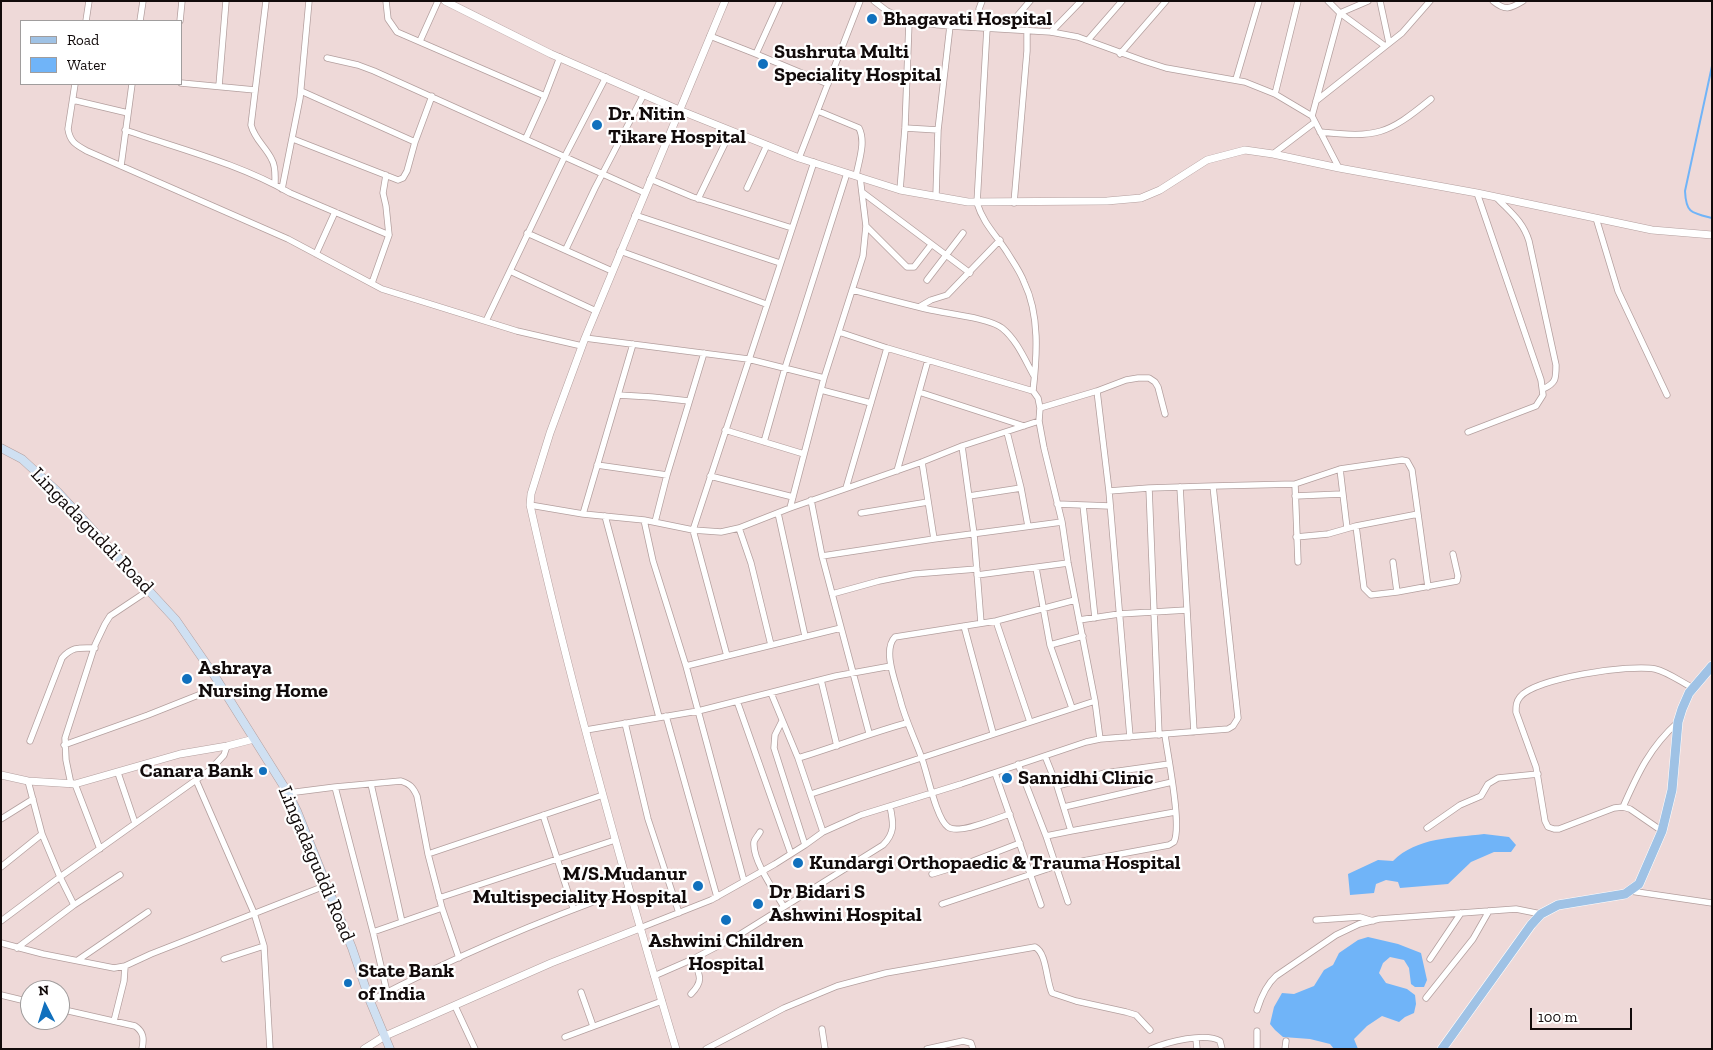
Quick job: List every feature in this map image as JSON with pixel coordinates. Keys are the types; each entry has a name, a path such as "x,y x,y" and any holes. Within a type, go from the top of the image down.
{"main road":[{"name":"Lingadaguddi Road","path":"1,448 22,459 57,491 149,590 176,620 221,686 288,793 327,885 390,1049"},
{"path":"1442,1049 1531,924 1541,914 1558,905 1625,894 1639,884 1662,831 1672,790 1678,722 1682,709 1689,693 1712,666"}],"street":[{"path":"86,20 89,1"},
{"path":"140,20 143,1"},
{"path":"180,20 182,1"},
{"path":"219,86 226,1"},
{"path":"266,1 251,125 253,134 273,160 275,184"},
{"path":"282,188 301,91 309,1"},
{"path":"386,1 388,19 397,32 545,96"},
{"path":"420,41 438,1"},
{"path":"445,1 560,57 679,110 800,158 900,190 978,203 1107,201 1141,198 1160,190 1207,160 1245,150 1477,192 1670,232 1712,235"},
{"path":"676,1049 615,840 551,597 530,505 531,494 550,433 585,338 725,1"},
{"path":"756,54 780,1"},
{"path":"800,158 860,1"},
{"path":"874,1 887,11 909,22 1052,32 1078,37 1120,54 1166,68 1236,80 1275,94 1312,116 1339,168"},
{"path":"982,1 979,9 980,16 986,28 978,203 981,215 1000,240 1019,272 1031,300 1036,335 1033,391"},
{"path":"1006,29 1030,1"},
{"path":"1052,32 1080,1"},
{"path":"1088,40 1122,1"},
{"path":"1120,54 1166,1"},
{"path":"1236,80 1259,1"},
{"path":"1275,94 1298,1"},
{"path":"1328,1 1340,13 1387,45"},
{"path":"1340,13 1368,1"},
{"path":"1380,1 1387,45"},
{"path":"1316,101 1340,80 1387,45 1419,15 1430,1"},
{"path":"1493,1 1500,7 1505,8 1510,8 1523,1"},
{"path":"1312,116 1340,13"},
{"path":"900,190 905,128 909,22"},
{"path":"936,196 938,130 950,26"},
{"path":"1014,203 1027,51 1027,30"},
{"path":"710,36 828,84"},
{"path":"526,138 560,57"},
{"path":"327,58 358,65 374,71 645,193"},
{"path":"486,321 527,233 606,77"},
{"path":"182,83 254,90"},
{"path":"76,85 68,129 73,144 288,239 372,283 408,298 582,346"},
{"path":"121,166 132,85"},
{"path":"301,91 415,142"},
{"path":"566,249 644,94"},
{"path":"293,139 398,180 406,174 415,142 432,96"},
{"path":"1320,132 1362,135 1381,132 1405,120 1431,99"},
{"path":"73,100 128,113"},
{"path":"790,508 820,390 863,256 866,226 858,176 862,134 859,128 818,111"},
{"path":"1273,154 1315,122"},
{"path":"905,128 938,130"},
{"path":"126,130 242,170 389,234"},
{"path":"698,198 731,131"},
{"path":"747,188 767,145"},
{"path":"727,656 692,530 814,162"},
{"path":"764,442 785,368 847,172"},
{"path":"372,283 389,234 386,206 382,193 386,175"},
{"path":"650,180 698,198 792,228"},
{"path":"862,192 970,273"},
{"path":"1468,432 1536,406 1544,396 1544,389 1477,192"},
{"path":"1496,197 1521,222 1529,242 1556,365 1554,381 1544,389"},
{"path":"316,254 335,212"},
{"path":"635,215 780,263"},
{"path":"1596,218 1618,291 1667,395"},
{"path":"866,226 907,267 914,267 931,245"},
{"path":"527,233 612,271"},
{"path":"927,280 963,233"},
{"path":"919,307 947,295 1000,240"},
{"path":"620,251 766,304"},
{"path":"510,271 596,311"},
{"path":"852,290 1000,326 1010,335 1035,377"},
{"path":"840,332 887,348 1033,391 1038,398 1040,408 1039,421 1062,522 1068,563 1095,701 1100,739"},
{"path":"585,338 748,359 824,378"},
{"path":"583,514 632,344"},
{"path":"846,488 887,348"},
{"path":"655,522 667,475 704,353"},
{"path":"897,470 928,360"},
{"path":"1040,408 1126,380 1149,378 1158,387 1165,414"},
{"path":"820,390 871,404"},
{"path":"1096,391 1109,491 1130,737"},
{"path":"919,392 1025,426"},
{"path":"618,395 689,401"},
{"path":"530,505 583,514 644,520 692,530 721,532 739,528 962,446 1039,421"},
{"path":"725,430 804,454"},
{"path":"1007,432 1028,526"},
{"path":"962,446 974,534 981,623"},
{"path":"1109,491 1295,484 1340,468 1402,460 1407,461 1412,470 1428,587"},
{"path":"922,462 934,538"},
{"path":"597,465 667,475"},
{"path":"1340,468 1347,528"},
{"path":"710,476 793,497"},
{"path":"1295,484 1298,562"},
{"path":"364,1049 385,1036 551,963 717,897 791,854 823,832 861,815 1100,739 1194,732 1233,726 1238,718 1213,486"},
{"path":"1180,487 1194,732"},
{"path":"969,496 1021,488"},
{"path":"942,904 1056,866 1170,845 1176,838 1172,782 1162,735 1154,612 1150,488"},
{"path":"1295,496 1342,494"},
{"path":"811,500 822,556 870,733"},
{"path":"861,513 928,502"},
{"path":"1057,504 1110,506"},
{"path":"1083,505 1095,618"},
{"path":"778,513 806,636"},
{"path":"1296,537 1328,534 1356,526 1418,514"},
{"path":"605,516 662,716 717,897"},
{"path":"644,520 653,561 686,666 744,882"},
{"path":"822,556 934,538 1062,522"},
{"path":"1356,526 1364,588 1371,595 1457,581 1458,576 1453,554"},
{"path":"739,528 771,645"},
{"path":"1392,562 1397,592"},
{"path":"832,594 914,574 1036,568 1068,563"},
{"path":"1036,568 1050,646 1072,708"},
{"path":"100,849 73,784 64,745 67,730 105,624 110,616 149,590"},
{"path":"1010,814 961,830 948,827 943,822 932,793 922,757 907,723 891,666 890,645 895,637 996,621 1075,600"},
{"path":"1079,620 1120,614 1187,610"},
{"path":"996,621 1030,722"},
{"path":"964,626 993,733"},
{"path":"686,666 841,628"},
{"path":"1050,646 1083,636"},
{"path":"30,741 62,658 74,648 95,648"},
{"path":"586,730 698,711 821,680 891,666"},
{"path":"1662,831 1623,806 1560,828 1548,827 1538,774 1516,712 1516,704 1520,697 1528,690 1539,685 1582,674 1605,671 1644,668 1656,670 1693,688"},
{"path":"821,680 837,746"},
{"path":"64,745 148,716 221,686"},
{"path":"771,693 798,758 823,832"},
{"path":"737,701 791,854"},
{"path":"811,794 1095,701"},
{"path":"782,721 776,735 774,748 805,845"},
{"path":"1623,806 1639,770 1663,736 1678,722"},
{"path":"625,723 648,819 679,913"},
{"path":"798,758 870,733 907,723"},
{"path":"1,774 28,781 73,784 118,773 180,754 228,746 254,739"},
{"path":"1,921 196,780 215,765 224,755 228,746"},
{"path":"1045,756 1057,786 1071,831"},
{"path":"1018,764 1046,836 1068,902"},
{"path":"1057,786 1105,773 1169,764"},
{"path":"118,773 136,823"},
{"path":"995,773 1042,904"},
{"path":"1427,828 1460,805 1480,796 1493,780 1538,774"},
{"path":"196,780 254,913 264,946 270,1049"},
{"path":"28,781 42,834 60,878 74,904"},
{"path":"288,793 401,781 413,788 417,796 439,898 459,958"},
{"path":"1064,807 1172,782"},
{"path":"371,784 402,922"},
{"path":"335,787 387,992"},
{"path":"428,854 603,794"},
{"path":"1,820 33,798"},
{"path":"654,976 693,959 739,935 883,845 890,838 892,830 893,822 890,806"},
{"path":"1046,836 1175,812"},
{"path":"543,815 573,908"},
{"path":"760,832 755,839 754,848 763,871 784,907"},
{"path":"1,867 42,834"},
{"path":"439,898 615,840"},
{"path":"932,874 968,863 1020,843"},
{"path":"17,948 74,904 120,875"},
{"path":"1,942 17,948 114,968 125,966 327,885"},
{"path":"370,1001 459,958 573,908 630,888"},
{"path":"1630,891 1712,904"},
{"path":"373,932 442,908"},
{"path":"1257,1010 1263,992 1270,981 1336,935 1359,924 1461,912 1516,910 1541,914"},
{"path":"1426,998 1473,939 1490,911"},
{"path":"78,960 148,912"},
{"path":"1430,959 1461,912"},
{"path":"1316,920 1360,917 1372,921"},
{"path":"224,959 264,946"},
{"path":"706,1049 784,1008 837,986 886,973 1036,947 1040,949 1043,956 1048,986 1052,993 1076,1001 1136,1015 1150,1030"},
{"path":"691,994 700,982 693,959"},
{"path":"114,1021 124,981 125,966"},
{"path":"581,992 593,1026"},
{"path":"1,994 20,999"},
{"path":"565,1037 662,1001"},
{"path":"455,1006 475,1049"},
{"path":"70,1011 135,1026 140,1029 144,1040 142,1049"},
{"path":"822,1029 825,1049"},
{"path":"1257,1031 1257,1049"},
{"path":"1151,1049 1175,1041 1210,1037 1220,1041 1222,1049"},
{"path":"1196,1039 1197,1049"},
{"path":"1285,1049 1286,1040"},
{"path":"927,1049 963,1041 971,1043 973,1049"}],"water":[{"path":"1484,834 1509,837 1516,845 1511,852 1494,852 1471,862 1448,884 1400,888 1398,882 1386,880 1376,884 1374,893 1350,895 1348,874 1378,860 1393,861 1413,847 1436,840"},
{"path":"1368,937 1398,944 1421,953 1427,980 1424,987 1415,987 1411,984 1409,968 1404,960 1390,957 1383,963 1379,973 1386,983 1407,989 1415,995 1414,1013 1399,1022 1382,1016 1367,1026 1354,1039 1358,1049 1334,1049 1330,1044 1310,1039 1283,1037 1275,1030 1270,1024 1274,1007 1282,993 1294,994 1314,986 1324,970 1333,965 1339,953 1358,940"}],"waterway":[{"path":"1712,66 1685,191 1688,208 1694,213 1712,218"}],"place":[{"name":"Bhagavati Hospital","path":"872,19"},
{"name":"Sushruta Multi Speciality Hospital","path":"763,64"},
{"name":"Dr. Nitin Tikare Hospital","path":"597,125"},
{"name":"Ashraya Nursing Home","path":"187,679"},
{"name":"Canara Bank","path":"263,771"},
{"name":"Sannidhi Clinic","path":"1007,778"},
{"name":"Kundargi Orthopaedic & Trauma Hospital","path":"798,863"},
{"name":"M/S.Mudanur Multispeciality Hospital","path":"698,886"},
{"name":"Dr Bidari S Ashwini Hospital","path":"758,904"},
{"name":"Ashwini Children Hospital","path":"726,920"},
{"name":"State Bank of India","path":"348,983"}]}
